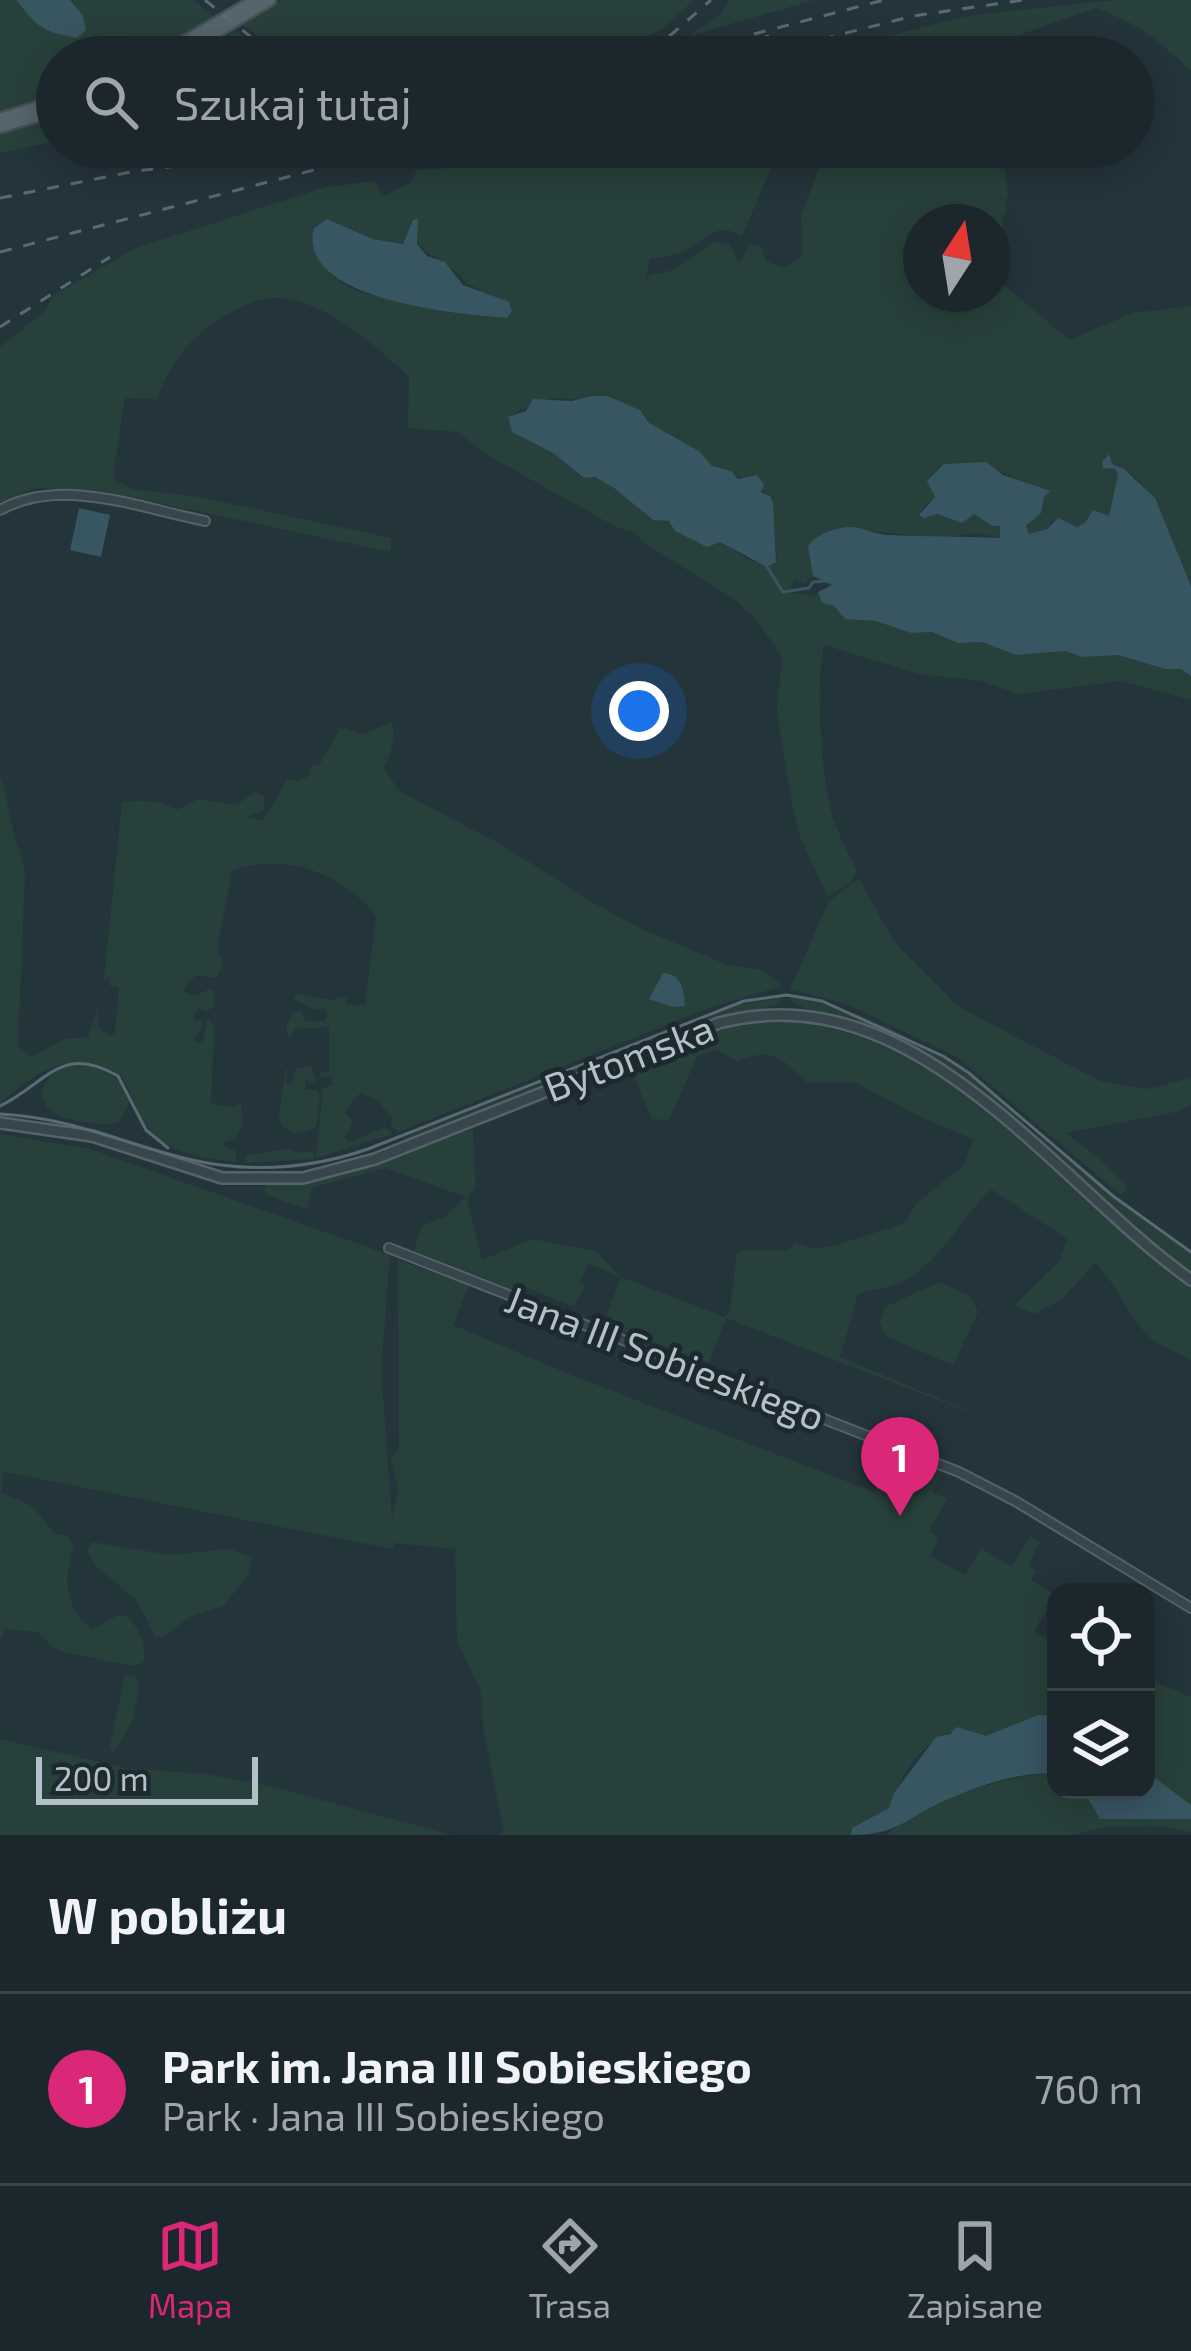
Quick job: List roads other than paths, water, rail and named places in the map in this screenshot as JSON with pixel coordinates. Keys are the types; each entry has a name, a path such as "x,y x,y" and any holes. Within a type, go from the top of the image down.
{"main road":[{"path":"194,36 256,0"},
{"path":"210,36 270,0"},
{"path":"0,123 36,112"}],"street":[{"path":"0,510 31,496 58,494 205,521"},
{"name":"Bytomska","path":"0,1123 92,1136 221,1178 303,1178 375,1159 719,1023 764,1013 808,1015 868,1033 944,1070 1191,1280"},
{"name":"Jana III Sobieskiego","path":"389,1248 958,1472 1017,1502 1191,1608"}],"water":[{"path":"16,0 70,0 83,16 86,30 70,36 35,22"},
{"path":"327,219 373,239 403,244 413,220 418,219 417,244 427,256 445,262 463,285 509,302 512,311 507,318 455,313 355,288 330,272 315,253 314,228"},
{"path":"607,396 640,410 649,423 738,479 757,475 764,485 761,492 773,503 776,562 767,567 720,542 707,547 675,531 669,521 653,520 614,488 595,477 584,478 553,453 512,432 508,417 526,411 533,399 572,401"},
{"path":"1109,454 1112,464 1155,498 1191,586 1191,676 1181,669 1118,655 1083,657 1065,651 1016,655 982,642 958,643 932,632 911,633 876,621 845,619 834,606 822,603 818,592 832,585 813,576 808,546 831,530 853,527 887,535 1000,538 1000,526 974,514 962,523 937,514 919,515 935,497 927,481 944,464 986,462 1003,475 1051,491 1044,497 1041,513 1026,526 1029,534 1047,529 1058,518 1077,527 1093,510 1109,516 1118,474 1103,468 1102,461"},
{"path":"79,508 110,515 101,557 70,550"},
{"path":"663,973 678,980 685,1006 649,999"},
{"path":"1047,1716 1047,1774 986,1785 891,1829 851,1835 852,1828 889,1808 894,1793 936,1737 957,1727 986,1736"},
{"path":"1155,1778 1191,1805 1191,1819 1100,1819 1088,1799 1155,1799"}],"waterway":[{"path":"767,567 783,592 828,581"}],"tram line":[{"path":"0,1114 75,1126 214,1164 302,1165 368,1149 744,1001 787,995 822,1001 943,1056 1113,1196 1191,1252"},
{"path":"0,1106 55,1070 82,1064 98,1067 118,1076 146,1130 168,1148"}],"railway":[{"path":"205,0 250,36"},
{"path":"668,36 711,0"},
{"path":"754,34 884,0"},
{"path":"834,36 913,16 1023,0"},
{"path":"0,198 161,168"},
{"path":"0,252 322,168"},
{"path":"0,327 110,257"}],"place":[{"name":"Park im. Jana III Sobieskiego","path":"900,1516"}]}
